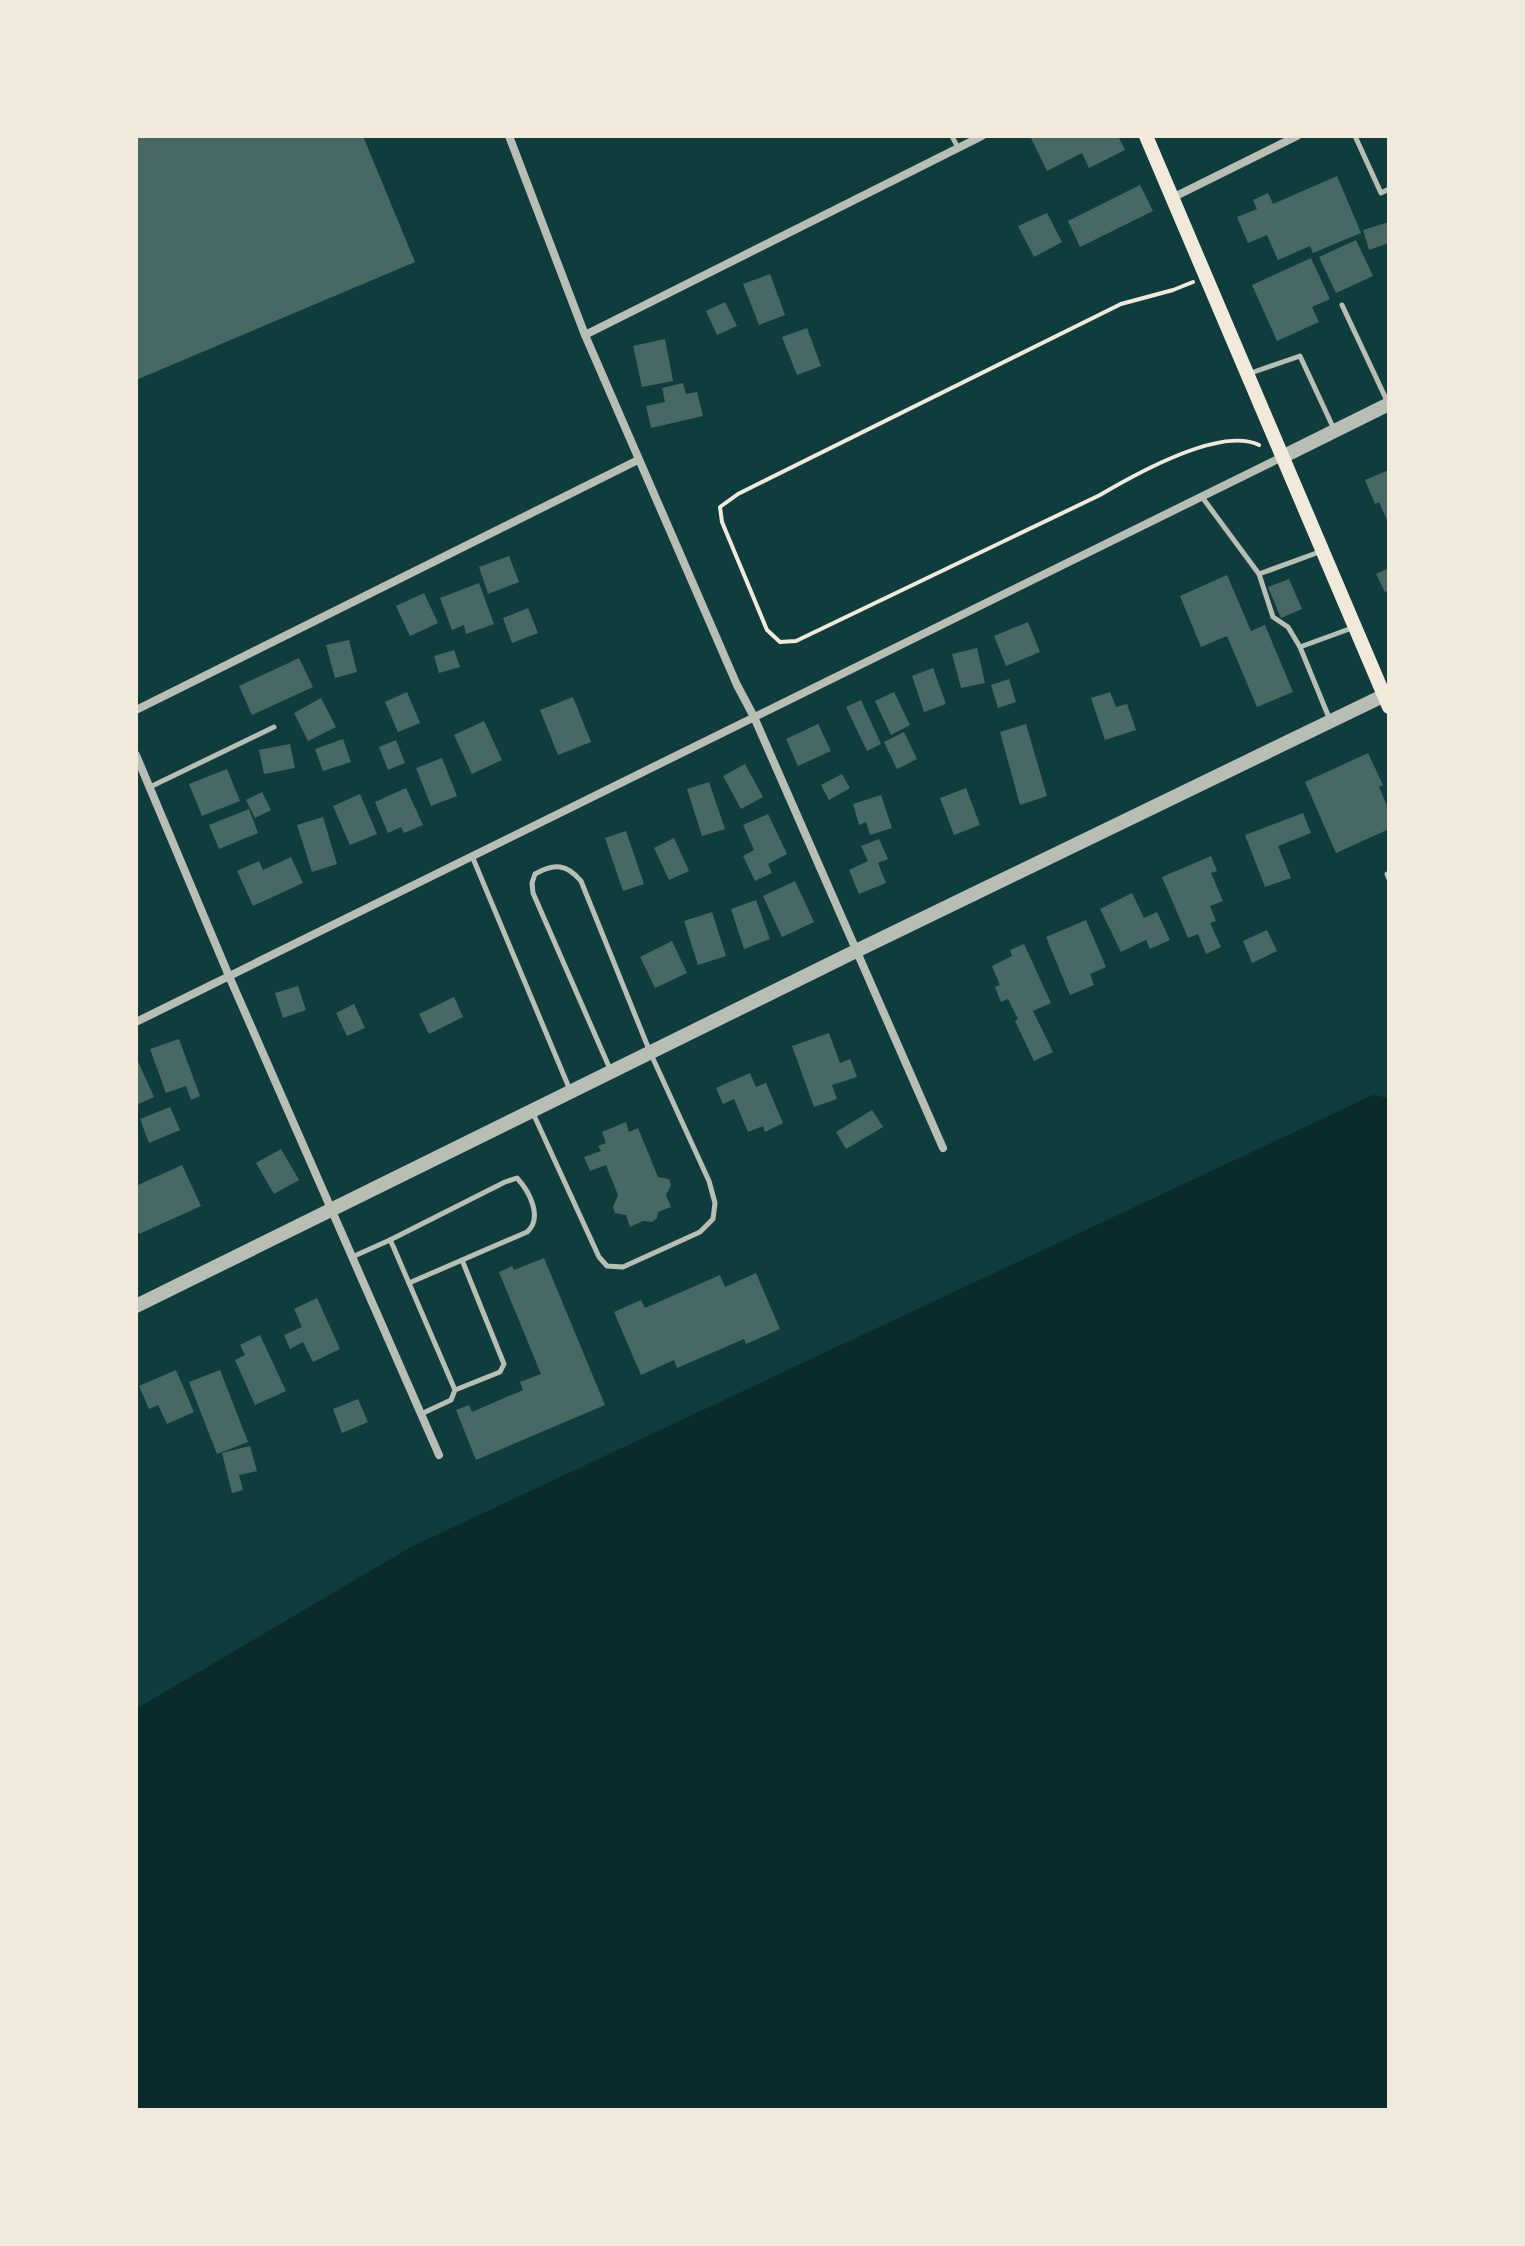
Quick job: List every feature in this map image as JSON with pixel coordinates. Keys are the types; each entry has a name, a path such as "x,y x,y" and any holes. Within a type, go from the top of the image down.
{"main road":[{"path":"1146,136 1387,698"}],"street":[{"path":"509,136 585,335 638,460 858,950 943,1148"},
{"path":"585,335 982,136"},
{"path":"1172,198 1279,140 1297,136"},
{"path":"136,1022 1388,404"},
{"path":"136,710 638,460"},
{"path":"136,1306 858,950 1330,721 1387,698"},
{"path":"136,755 229,976 439,1455"}],"lane":[{"path":"952,136 958,148"},
{"path":"1355,136 1381,193 1389,189"},
{"path":"1342,305 1388,404"},
{"path":"1247,374 1300,356 1335,431"},
{"path":"1202,497 1259,574 1273,617 1288,627 1300,647 1330,721"},
{"path":"1259,574 1322,551"},
{"path":"1300,647 1354,627"},
{"path":"150,787 274,727"},
{"path":"472,856 570,1091"},
{"path":"531,1110 599,1257 607,1266 623,1267 700,1232 713,1219 715,1203 709,1181 650,1052 581,881 571,870 547,867 535,874 533,893 611,1071"},
{"path":"352,1257 517,1178 525,1187 536,1217 533,1227 409,1283"},
{"path":"390,1240 455,1390 451,1400 421,1414"},
{"path":"455,1390 500,1372 504,1364 462,1260"}],"path":[{"path":"1205,277 1173,290 1121,304 738,494 720,507 722,522 767,630 780,642 796,641 1181,453 1227,443 1252,442 1282,457"}],"water":[{"path":"1373,1095 1389,1098 1389,2110 136,2110 136,1709 411,1547"}],"building":[{"path":"136,136 363,136 415,262 136,380"},
{"path":"1030,136 1118,136 1125,150 1089,168 1082,153 1047,171"},
{"path":"1337,176 1361,233 1313,253 1310,246 1278,260 1267,235 1248,243 1237,217 1257,209 1253,200 1268,193 1273,204"},
{"path":"1140,185 1153,211 1080,247 1068,221"},
{"path":"1047,213 1062,242 1034,257 1018,226"},
{"path":"1389,222 1389,243 1369,250 1363,230"},
{"path":"1356,240 1373,276 1336,293 1319,257"},
{"path":"1311,258 1330,299 1312,307 1319,322 1277,341 1252,285"},
{"path":"770,274 785,315 759,325 743,284"},
{"path":"725,302 737,326 717,335 706,311"},
{"path":"807,328 821,366 797,375 782,337"},
{"path":"665,339 673,381 642,387 633,346"},
{"path":"683,383 686,394 697,392 703,416 651,428 646,406 665,402 662,388"},
{"path":"1389,470 1389,525 1379,502 1375,504 1365,480"},
{"path":"509,556 519,582 488,594 479,567"},
{"path":"1389,568 1389,591 1385,592 1376,574"},
{"path":"1227,575 1251,631 1265,625 1293,692 1257,707 1227,636 1201,647 1180,596"},
{"path":"1289,579 1302,609 1281,618 1268,587"},
{"path":"479,583 494,624 466,634 464,625 452,630 440,598"},
{"path":"424,593 438,623 410,636 396,606"},
{"path":"528,608 538,633 512,643 503,618"},
{"path":"1028,622 1040,652 1006,666 994,636"},
{"path":"349,640 357,672 335,678 326,645"},
{"path":"977,648 985,683 961,688 952,654"},
{"path":"454,650 460,667 439,673 434,656"},
{"path":"299,658 313,687 252,715 239,686"},
{"path":"933,668 946,704 924,712 912,676"},
{"path":"1009,679 1016,702 998,708 991,685"},
{"path":"407,692 420,723 398,732 385,702"},
{"path":"894,692 910,725 891,735 875,701"},
{"path":"1110,692 1116,707 1127,704 1136,730 1105,740 1091,698"},
{"path":"573,697 591,742 558,755 540,710"},
{"path":"321,698 336,727 308,741 294,713"},
{"path":"861,700 881,744 867,751 846,707"},
{"path":"484,721 502,760 472,774 454,735"},
{"path":"818,724 831,751 798,766 786,739"},
{"path":"1026,724 1047,796 1020,805 1000,732"},
{"path":"904,732 917,759 897,769 884,742"},
{"path":"343,739 351,762 323,771 315,749"},
{"path":"396,740 405,763 388,770 379,747"},
{"path":"290,744 295,768 264,774 259,750"},
{"path":"1368,753 1383,785 1379,787 1389,810 1389,829 1336,853 1305,782"},
{"path":"442,758 457,796 431,806 416,768"},
{"path":"745,764 763,797 741,809 723,776"},
{"path":"227,769 240,801 202,816 189,784"},
{"path":"842,774 850,788 829,800 821,785"},
{"path":"709,782 725,829 702,836 687,789"},
{"path":"406,788 423,825 404,833 401,827 388,833 375,802"},
{"path":"966,788 980,825 954,835 940,798"},
{"path":"262,792 271,810 255,818 246,800"},
{"path":"360,794 377,834 350,845 333,806"},
{"path":"881,795 892,828 870,835 866,822 859,825 853,804"},
{"path":"249,809 258,833 219,849 209,825"},
{"path":"1303,813 1311,833 1278,846 1291,878 1265,887 1245,835"},
{"path":"768,814 787,854 768,864 772,873 755,881 743,856 754,850 743,825"},
{"path":"323,817 337,864 312,872 297,825"},
{"path":"626,831 644,884 623,891 605,838"},
{"path":"674,838 689,871 669,880 654,848"},
{"path":"879,839 888,859 878,863 886,883 859,894 849,870 868,861 861,846"},
{"path":"1211,856 1217,871 1211,873 1223,901 1210,906 1216,921 1210,923 1221,947 1206,954 1198,934 1188,938 1162,877"},
{"path":"291,857 303,883 253,906 237,871 259,861 263,870"},
{"path":"795,881 814,922 782,937 763,896"},
{"path":"1132,893 1144,918 1157,912 1170,940 1150,949 1146,940 1121,952 1100,909"},
{"path":"756,900 770,939 744,949 731,909"},
{"path":"712,912 726,956 698,965 684,921"},
{"path":"1086,920 1106,967 1090,974 1094,985 1070,995 1046,937"},
{"path":"1267,930 1277,951 1252,963 1243,941"},
{"path":"672,941 687,973 655,988 640,957"},
{"path":"1024,944 1051,1003 1033,1011 1053,1052 1034,1061 1008,999 1001,1002 995,987 1000,985 992,966 1012,956 1010,950"},
{"path":"298,986 306,1010 283,1018 275,993"},
{"path":"454,997 463,1017 429,1034 419,1014"},
{"path":"354,1004 365,1028 347,1036 336,1013"},
{"path":"829,1033 840,1063 850,1059 857,1077 832,1085 837,1099 814,1107 792,1046"},
{"path":"179,1039 200,1096 191,1100 186,1086 166,1093 150,1049"},
{"path":"136,1057 154,1097 136,1105"},
{"path":"750,1073 756,1087 766,1083 783,1123 765,1132 763,1126 748,1132 734,1099 723,1104 716,1088"},
{"path":"170,1107 180,1130 149,1143 140,1119"},
{"path":"872,1110 883,1127 846,1149 836,1132"},
{"path":"626,1122 629,1132 638,1128 658,1177 669,1179 671,1185 666,1195 671,1207 658,1212 652,1222 643,1221 630,1227 626,1215 615,1213 613,1207 618,1195 606,1165 590,1171 584,1157 601,1151 598,1146 606,1143 602,1132"},
{"path":"281,1149 299,1180 274,1194 256,1163"},
{"path":"182,1165 201,1206 139,1234 136,1228 136,1186"},
{"path":"544,1258 605,1405 476,1460 456,1410 469,1405 472,1412 523,1390 520,1382 541,1374 499,1272 512,1266 514,1270"},
{"path":"756,1273 780,1329 746,1344 744,1339 677,1368 674,1360 641,1375 614,1312 641,1300 645,1308 720,1275 725,1287"},
{"path":"317,1298 340,1349 313,1362 303,1342 290,1349 284,1335 302,1327 294,1309"},
{"path":"260,1335 286,1391 255,1405 235,1360 245,1355 240,1345"},
{"path":"176,1370 194,1412 167,1424 158,1405 149,1409 139,1386"},
{"path":"220,1370 248,1442 217,1454 189,1382"},
{"path":"358,1399 368,1422 342,1433 333,1409"},
{"path":"250,1446 257,1471 239,1475 243,1490 232,1493 222,1453"}]}
